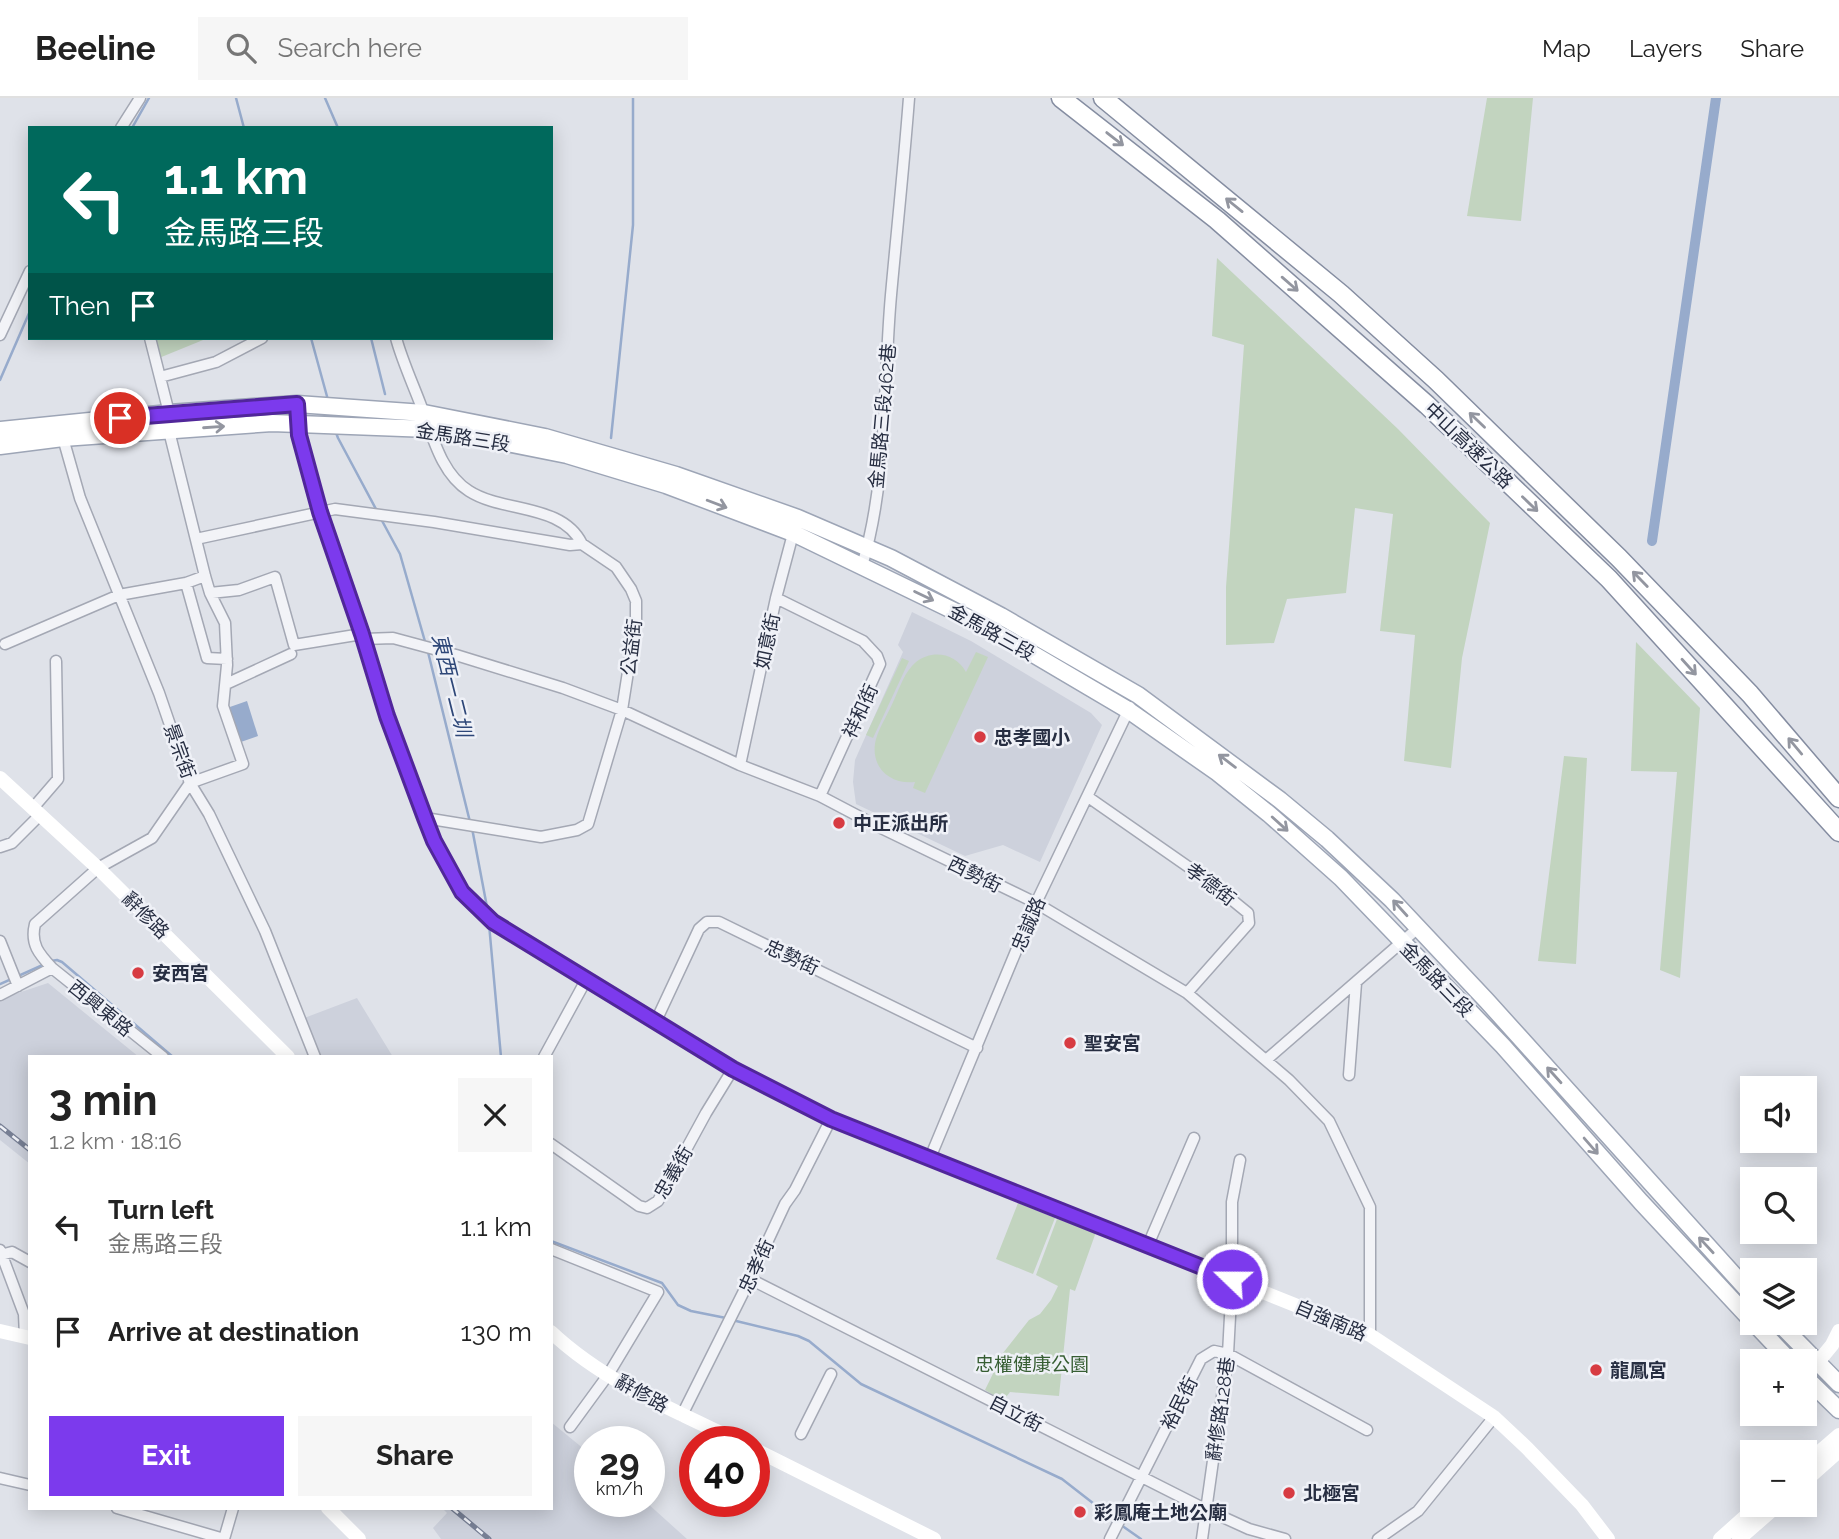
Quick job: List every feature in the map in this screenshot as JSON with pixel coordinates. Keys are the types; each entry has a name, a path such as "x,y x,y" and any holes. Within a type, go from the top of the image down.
{"highway":[{"name":"中山高速公路","path":"1061,98 1217,220 1427,405 1609,579 1839,832"},
{"name":"中山高速公路","path":"1103,98 1341,294 1436,380 1629,567 1751,694 1839,798"}],"main road":[{"name":"金馬路三段","path":"0,430 169,413 297,404 424,413 545,437 796,526 868,548 965,596 1138,695 1320,832 1392,900 1510,1026 1740,1282"},
{"name":"金馬路三段","path":"0,446 63,438 298,423 429,429 643,472"},
{"name":"金馬路三段","path":"796,526 862,566 987,627 1129,710 1218,773 1269,814 1341,878 1503,1046 1657,1220 1740,1308"},
{"name":"金馬路三段","path":"1765,1335 1779,1349"},
{"path":"1791,1335 1839,1384"},
{"path":"1817,1389 1839,1410"}],"street":[{"path":"122,126 141,98"},
{"name":"金馬路三段462巷","path":"862,566 873,517 882,439 909,98"},
{"path":"0,335 28,275"},
{"path":"0,310 6,323"},
{"path":"52,968 36,951 32,936 36,924 98,868 152,838 190,783 243,764 223,706 227,659 225,623 205,576 169,431 169,413 150,340"},
{"path":"159,377 216,362 258,340"},
{"name":"公益街","path":"397,340 442,460 457,480 469,492 555,519 569,526 582,544 615,567 636,601 636,621 622,710 588,824 577,830 541,837 425,818"},
{"name":"自強南路","path":"297,404 298,423 320,512 363,636 387,716 425,818 434,841 462,892 493,922 733,1069 831,1119 1370,1335 1494,1417 1582,1505 1608,1539"},
{"name":"景宗街","path":"63,438 80,498 159,693 190,783 209,814 265,931 314,1055"},
{"path":"196,539 335,509 570,545 582,544"},
{"name":"如意街","path":"740,765 776,598 796,526"},
{"path":"5,644 119,595 186,583 205,576"},
{"path":"210,593 239,590 275,577 293,650"},
{"path":"186,583 207,658 227,659"},
{"name":"祥和街","path":"776,598 863,641 877,656 880,664 820,796"},
{"name":"西勢街","path":"226,684 293,650 363,636 393,638 456,654 622,710 740,765 820,796 1036,903 1186,993 1266,1060 1329,1121 1370,1207 1370,1335"},
{"path":"0,847 12,843 37,812 58,779 56,661"},
{"name":"忠誠路","path":"930,1158 1036,903 1138,695"},
{"name":"辭修路","path":"0,778 98,868 286,1055"},
{"name":"孝德街","path":"1088,797 1210,882 1248,913 1249,923 1186,993"},
{"name":"忠勢街","path":"656,1021 699,929 707,922 719,922 976,1048"},
{"path":"1266,1060 1418,928"},
{"path":"0,941 18,986"},
{"name":"西興東路","path":"0,995 52,968 161,1055"},
{"path":"545,1055 586,980"},
{"path":"1349,1075 1356,983"},
{"name":"忠義街","path":"553,1145 639,1206 647,1208 658,1201 733,1069"},
{"name":"忠孝街","path":"682,1415 785,1204 795,1190 831,1119"},
{"path":"1148,1245 1194,1139"},
{"name":"辭修路128巷","path":"1202,1539 1228,1354 1232,1202 1240,1160"},
{"path":"553,1250 659,1292 608,1375 570,1427"},
{"path":"0,1331 27,1337 24,1314 1,1252 12,1252 28,1261"},
{"name":"自立街","path":"750,1279 1205,1509 1249,1529 1286,1539"},
{"path":"1818,1362 1839,1331"},
{"name":"辭修路","path":"553,1334 567,1347 608,1375 706,1426"},
{"name":"裕民街","path":"1110,1539 1200,1359 1214,1351 1228,1354"},
{"path":"1228,1354 1367,1430"},
{"path":"801,1434 831,1374"},
{"path":"1378,1539 1418,1511 1494,1417"},
{"path":"1817,1454 1839,1435"},
{"path":"1817,1470 1839,1451"},
{"path":"770,1457 934,1539"},
{"path":"0,1478 28,1485"},
{"path":"124,1510 224,1539 232,1510"},
{"path":"330,1510 357,1538"},
{"path":"1720,1539 1745,1517"},
{"path":"1739,1539 1764,1517"}],"shaded area":[{"name":"忠孝國小","path":"912,612 971,641 1091,713 1102,725 1040,862 1003,845 965,856 856,804 853,782 855,760 903,652 898,645"},
{"path":"48,983 137,1055 28,1055 28,1162 0,1140 0,999"},
{"path":"357,998 392,1055 315,1055 299,1020"},
{"path":"553,1424 574,1441 574,1517 663,1517 687,1539 441,1539 433,1528 447,1513 444,1510 553,1510"}],"green space":[{"path":"1487,98 1533,98 1521,221 1467,216"},
{"path":"1217,258 1398,429 1490,523 1462,658 1451,768 1404,761 1415,635 1380,631 1393,514 1355,508 1346,593 1287,599 1274,643 1226,645 1226,587 1244,345 1212,336"},
{"path":"154,340 203,340 159,358"},
{"path":"1636,642 1700,708 1680,978 1660,970 1677,772 1631,771"},
{"path":"976,652 988,657 925,793 913,788 915,782 889,777 875,758 876,739 909,670 922,658 936,654 950,657 966,672"},
{"path":"902,658 909,661 873,738 866,735"},
{"path":"1564,756 1587,758 1576,964 1538,961"},
{"path":"1018,1203 1055,1218 1033,1274 996,1259"},
{"name":"忠權健康公園","path":"1057,1219 1096,1232 1075,1291 1070,1289 1059,1396 1010,1392 1003,1401 985,1390 1003,1353 1029,1320 1040,1314 1058,1286 1036,1275"}],"water":[{"path":"247,701 258,736 238,743 227,708"}],"waterway":[{"path":"133,126 149,98"},
{"name":"東西一二圳","path":"236,98 243,126"},
{"path":"325,98 337,126"},
{"path":"611,438 633,225 633,98"},
{"path":"1652,541 1716,98"},
{"path":"0,380 28,316"},
{"name":"東西一二圳","path":"312,340 328,400"},
{"path":"372,340 385,394"},
{"name":"東西一二圳","path":"335,430 377,511"},
{"name":"東西一二圳","path":"380,517 400,554 426,645"},
{"name":"東西一二圳","path":"428,652 470,822"},
{"name":"東西一二圳","path":"472,828 487,907"},
{"name":"東西一二圳","path":"489,924 501,1055"},
{"path":"51,961 62,962 171,1055"},
{"path":"0,984 45,964"},
{"path":"553,1242 662,1283 678,1305 691,1311 726,1318"},
{"path":"732,1320 809,1341 861,1384 1062,1479 1116,1521"},
{"path":"1121,1525 1141,1539"}],"railway":[{"path":"0,1126 28,1148"},
{"path":"454,1510 489,1539"}],"place":[{"name":"忠孝國小","path":"980,737"},
{"name":"中正派出所","path":"839,823"},
{"name":"安西宮","path":"138,973"},
{"name":"聖安宮","path":"1070,1043"},
{"name":"龍鳳宮","path":"1596,1370"},
{"name":"北極宮","path":"1289,1493"},
{"name":"彩鳳庵土地公廟","path":"1080,1512"}],"route":[{"path":"120,418 297,404 299,435 320,512 387,716 425,818 434,841 462,892 493,922 750,1079 831,1119 1232,1279"}]}
